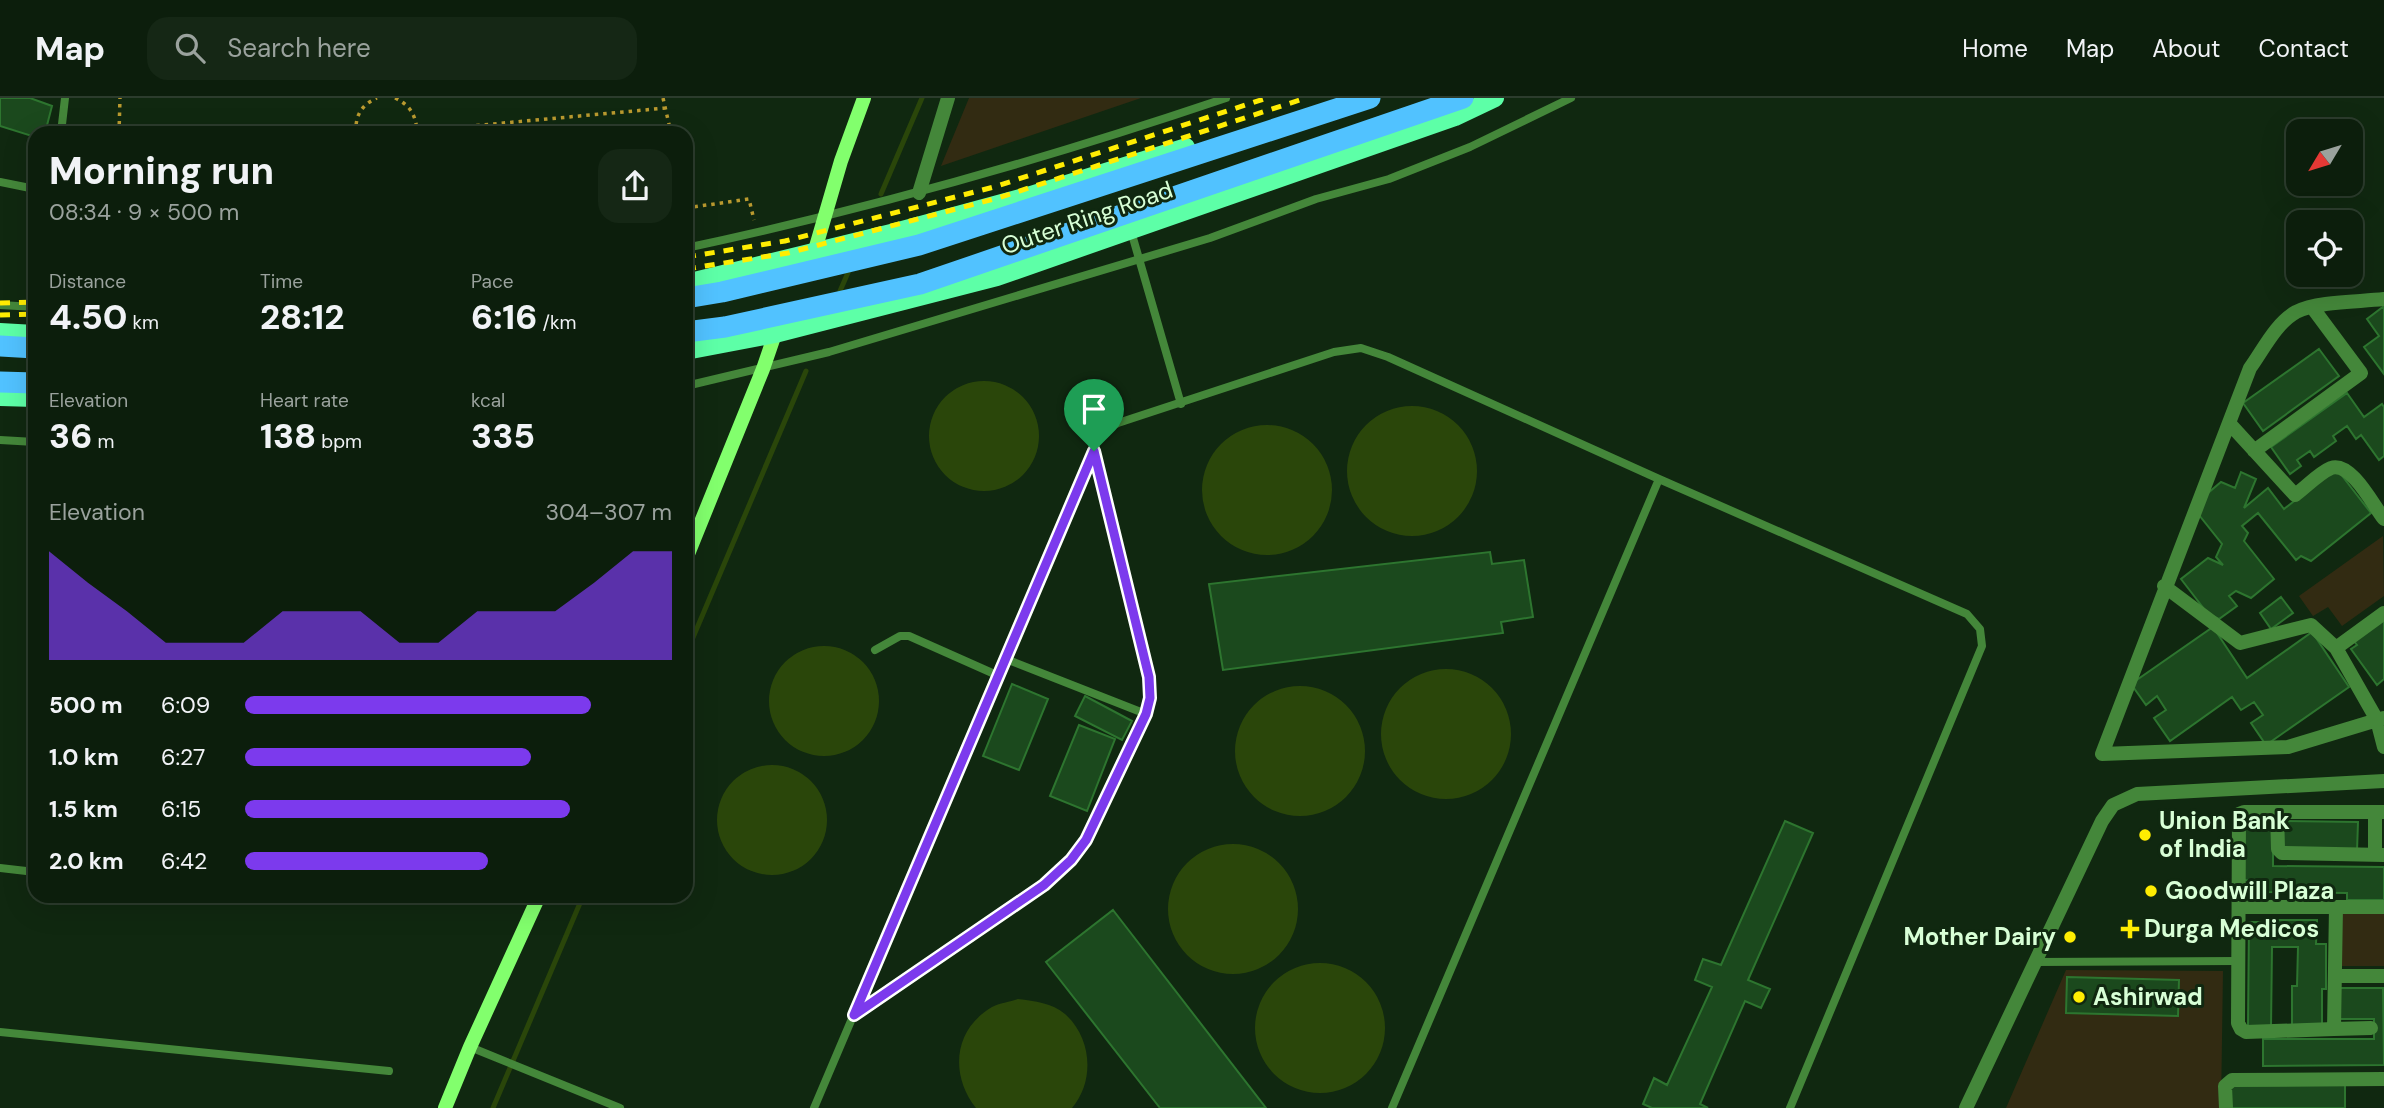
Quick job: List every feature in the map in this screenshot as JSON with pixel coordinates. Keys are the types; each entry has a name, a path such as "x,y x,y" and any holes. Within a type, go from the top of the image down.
{"highway":[{"name":"Outer Ring Road","path":"693,297 919,245 1370,98"},
{"name":"Outer Ring Road","path":"693,331 725,327 920,284 1463,98"},
{"path":"0,346 28,348"},
{"path":"0,382 28,383"}],"main road":[{"name":"Outer Ring Road","path":"693,281 895,232 1024,197 1341,98"},
{"name":"Outer Ring Road","path":"693,350 775,334 997,277 1455,117 1494,98"},
{"path":"0,332 28,334"},
{"path":"0,397 28,398"}],"street":[{"path":"815,250 841,161 864,98"},
{"path":"919,193 948,98"},
{"path":"2381,719 2288,747 2102,754 2164,586 2250,368 2272,337 2295,313 2312,307 2384,299"},
{"path":"2254,452 2361,373 2312,307"},
{"path":"693,542 775,334"},
{"path":"2230,423 2295,495 2329,469 2340,467 2350,472 2384,519"},
{"path":"2164,586 2241,643 2311,625 2336,648 2381,719 2384,747"},
{"path":"2336,648 2384,613"},
{"path":"1966,1108 2102,821 2113,805 2137,794 2384,781"},
{"path":"2277,812 2279,852 2379,855 2379,812 2277,812 2244,812 2239,814 2238,1023 2241,1030 2371,1028"},
{"path":"445,1108 536,903"},
{"path":"2239,907 2384,907"},
{"path":"2334,1029 2336,907"},
{"path":"2335,976 2384,976"},
{"path":"2226,1108 2225,1086 2232,1080 2384,1079"}],"lane":[{"path":"62,126 65,98"},
{"path":"693,247 919,193 1114,136 1227,98"},
{"path":"693,384 829,352 1210,238 1316,199 1389,179 1470,147 1571,98"},
{"path":"0,183 28,188"},
{"path":"1131,231 1181,404"},
{"path":"0,305 28,307"},
{"path":"814,1108 1099,437 1107,428 1334,352 1361,348 1388,357 1967,614 1980,629 1982,646 1790,1108"},
{"path":"0,440 28,442"},
{"path":"854,1015 1044,885 1071,860 1086,840 1146,714 1150,698 1149,677 1094,451"},
{"path":"1392,1108 1659,479"},
{"path":"875,650 900,636 909,636 999,676"},
{"path":"1006,659 1146,714"},
{"path":"0,869 28,871"},
{"path":"2035,962 2238,961"},
{"path":"0,1032 389,1071"},
{"path":"470,1047 620,1108"}],"path":[{"path":"119,126 120,98"},
{"path":"356,126 359,112 376,98"},
{"path":"395,98 405,103 412,111 416,126"},
{"path":"663,98 670,126"},
{"path":"478,126 666,108"},
{"path":"693,207 748,199 757,233"}],"shaded area":[{"path":"969,98 1141,98 941,166"},
{"path":"984,381 1005,385 1023,397 1035,415 1039,436 1035,457 1023,475 1005,487 984,491 963,487 945,475 933,457 929,436 933,415 945,397 963,385"},
{"path":"1412,406 1437,411 1458,425 1472,446 1477,471 1472,496 1458,517 1437,531 1412,536 1387,531 1366,517 1352,496 1347,471 1352,446 1366,425 1387,411"},
{"path":"1267,425 1292,430 1313,444 1327,465 1332,490 1327,515 1313,536 1292,550 1267,555 1242,550 1221,536 1207,515 1202,490 1207,465 1221,444 1242,430"},
{"path":"2383,536 2384,596 2342,626 2328,607 2313,616 2299,596"},
{"path":"824,646 845,650 863,662 875,680 879,701 875,722 863,740 845,752 824,756 803,752 785,740 773,722 769,701 773,680 785,662 803,650"},
{"path":"1446,669 1471,674 1492,688 1506,709 1511,734 1506,759 1492,780 1471,794 1446,799 1421,794 1400,780 1386,759 1381,734 1386,709 1400,688 1421,674"},
{"path":"1300,686 1325,691 1346,705 1360,726 1365,751 1360,776 1346,797 1325,811 1300,816 1275,811 1254,797 1240,776 1235,751 1240,726 1254,705 1275,691"},
{"path":"772,765 793,769 811,781 823,799 827,820 823,841 811,859 793,871 772,875 751,871 733,859 721,841 717,820 721,799 733,781 751,769"},
{"path":"1233,844 1258,849 1279,863 1293,884 1298,909 1293,934 1279,955 1258,969 1233,974 1208,969 1187,955 1173,934 1168,909 1173,884 1187,863 1208,849"},
{"path":"2339,910 2384,910 2384,966 2339,966"},
{"path":"1320,963 1345,968 1366,982 1380,1003 1385,1028 1380,1053 1366,1074 1345,1088 1320,1093 1295,1088 1274,1074 1260,1053 1255,1028 1260,1003 1274,982 1295,968"},
{"path":"2066,970 2223,971 2221,1108 2006,1108"},
{"path":"1018,999 1055,1007 1065,1014 1081,1035 1087,1073 1079,1097 1072,1108 976,1108 968,1095 959,1068 963,1040 969,1028 992,1007"}],"building":[{"path":"0,98 30,98 52,106 47,126 28,126 28,135 0,126"},
{"path":"2384,306 2384,374 2364,347 2379,336 2367,319"},
{"path":"2319,349 2339,376 2263,431 2243,403"},
{"path":"2347,393 2364,417 2382,404 2384,407 2384,456 2379,460 2361,435 2356,439 2347,426 2333,436 2336,441 2314,457 2310,451 2297,460 2301,466 2290,474 2271,447"},
{"path":"2336,468 2371,513 2311,561 2301,556 2296,560 2258,513 2242,526 2248,533 2244,541 2274,579 2251,598 2236,591 2229,596 2237,606 2219,619 2208,614 2181,579 2208,558 2223,565 2216,557 2222,544 2195,510 2201,499 2221,482 2235,488 2241,472 2256,479 2244,508 2268,488 2284,509"},
{"path":"1490,552 1492,564 1524,560 1533,617 1501,622 1503,633 1223,670 1209,584"},
{"path":"2281,597 2293,613 2271,629 2260,613"},
{"path":"2384,618 2384,679 2377,685 2351,649 2357,645 2353,640"},
{"path":"2213,627 2247,678 2312,632 2349,687 2266,745 2251,723 2263,715 2254,702 2241,710 2232,697 2170,741 2154,718 2166,710 2157,696 2146,705 2131,684"},
{"path":"1012,684 1048,699 1019,770 983,756"},
{"path":"1085,696 1132,721 1122,740 1075,716"},
{"path":"1079,725 1115,739 1087,811 1050,796"},
{"path":"1785,821 1813,833 1748,980 1770,989 1761,1008 1745,1001 1700,1104 1708,1108 1652,1108 1643,1104 1654,1078 1667,1085 1712,987 1695,980 1703,959 1721,965"},
{"path":"2281,821 2358,822 2357,851 2281,849"},
{"path":"2240,822 2273,822 2273,866 2384,867 2384,900 2347,900 2347,893 2264,892 2265,881 2240,880"},
{"path":"1113,910 1266,1108 1160,1108 1046,962"},
{"path":"2317,920 2316,944 2326,944 2326,989 2322,989 2322,1028 2292,1027 2292,986 2297,986 2298,947 2272,947 2271,1027 2248,1027 2249,922"},
{"path":"2067,977 2179,980 2178,1016 2066,1013"},
{"path":"2337,988 2383,988 2384,1065 2263,1066 2263,1039 2374,1039 2374,1019 2337,1019"},
{"path":"2345,1084 2345,1108 2229,1108 2229,1085"}],"waterway":[{"path":"881,194 922,98"},
{"path":"840,291 850,268"},
{"path":"693,637 806,371"},
{"path":"493,1108 580,903"}],"railway":[{"path":"693,256 785,241 994,187 1267,98"},
{"path":"693,268 788,253 998,198 1306,98"},
{"path":"0,303 28,302"},
{"path":"0,315 28,314"}],"place":[{"name":"Union Bank of India","path":"2145,835"},
{"name":"Goodwill Plaza","path":"2151,891"},
{"name":"Durga Medicos","path":"2130,929"},
{"name":"Mother Dairy","path":"2070,937"},
{"name":"Ashirwad","path":"2079,997"}],"route":[{"path":"1094,451 1149,677 1150,698 1146,714 1086,840 1071,860 1044,885 854,1015 1094,451"}]}
